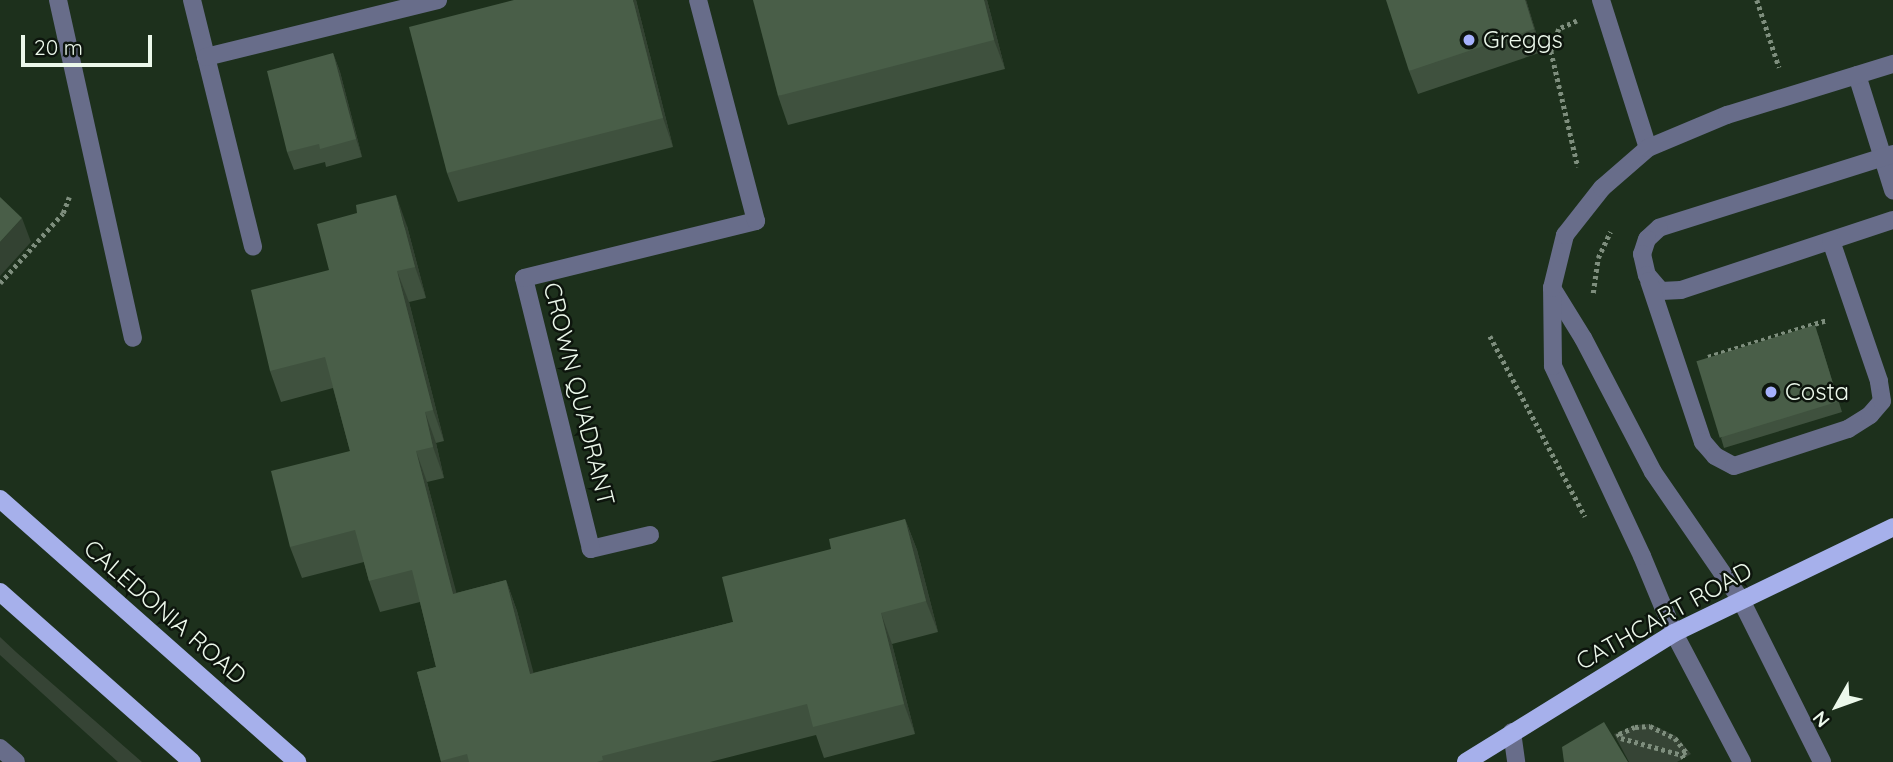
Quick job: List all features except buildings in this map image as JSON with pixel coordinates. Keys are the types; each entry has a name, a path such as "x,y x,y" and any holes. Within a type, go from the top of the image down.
{"main road":[{"name":"CALEDONIA ROAD","path":"0,499 298,762"},
{"name":"CATHCART ROAD","path":"1466,762 1674,633 1893,527"},
{"path":"0,592 192,762"}],"street":[{"path":"58,0 133,338"},
{"path":"192,0 253,247"},
{"path":"206,57 438,0"},
{"name":"CROWN QUADRANT","path":"650,535 591,550 524,278 756,221 698,0"},
{"path":"1601,0 1648,148"},
{"path":"1742,762 1674,633 1642,556 1553,366 1552,288 1565,236 1602,188 1648,148 1727,115 1893,64"},
{"path":"1857,75 1888,156 1893,190"},
{"path":"1831,241 1879,381 1882,401 1870,415 1848,429 1734,466 1714,457 1703,442 1647,275 1642,254 1647,239 1659,228 1888,156"},
{"path":"1647,275 1661,291 1681,290 1893,220"},
{"path":"1552,288 1583,338 1653,472 1741,600 1822,762"},
{"path":"1512,732 1516,762"},
{"path":"0,748 16,762"}],"path":[{"path":"0,284 63,213 92,146"},
{"path":"1597,303 1592,291 1598,258 1612,229"},
{"path":"1678,366 1830,319"},
{"path":"1490,335 1590,527"},
{"path":"1650,726 1675,738 1686,752 1683,756 1621,738 1618,733 1635,727 1650,726"}],"green space":[{"path":"0,637 142,762 118,762 0,655"},
{"path":"1650,724 1676,736 1691,754 1677,762 1629,762 1614,734 1636,725"}],"place":[{"name":"Greggs","path":"1469,40"},
{"name":"Costa","path":"1771,392"}]}
